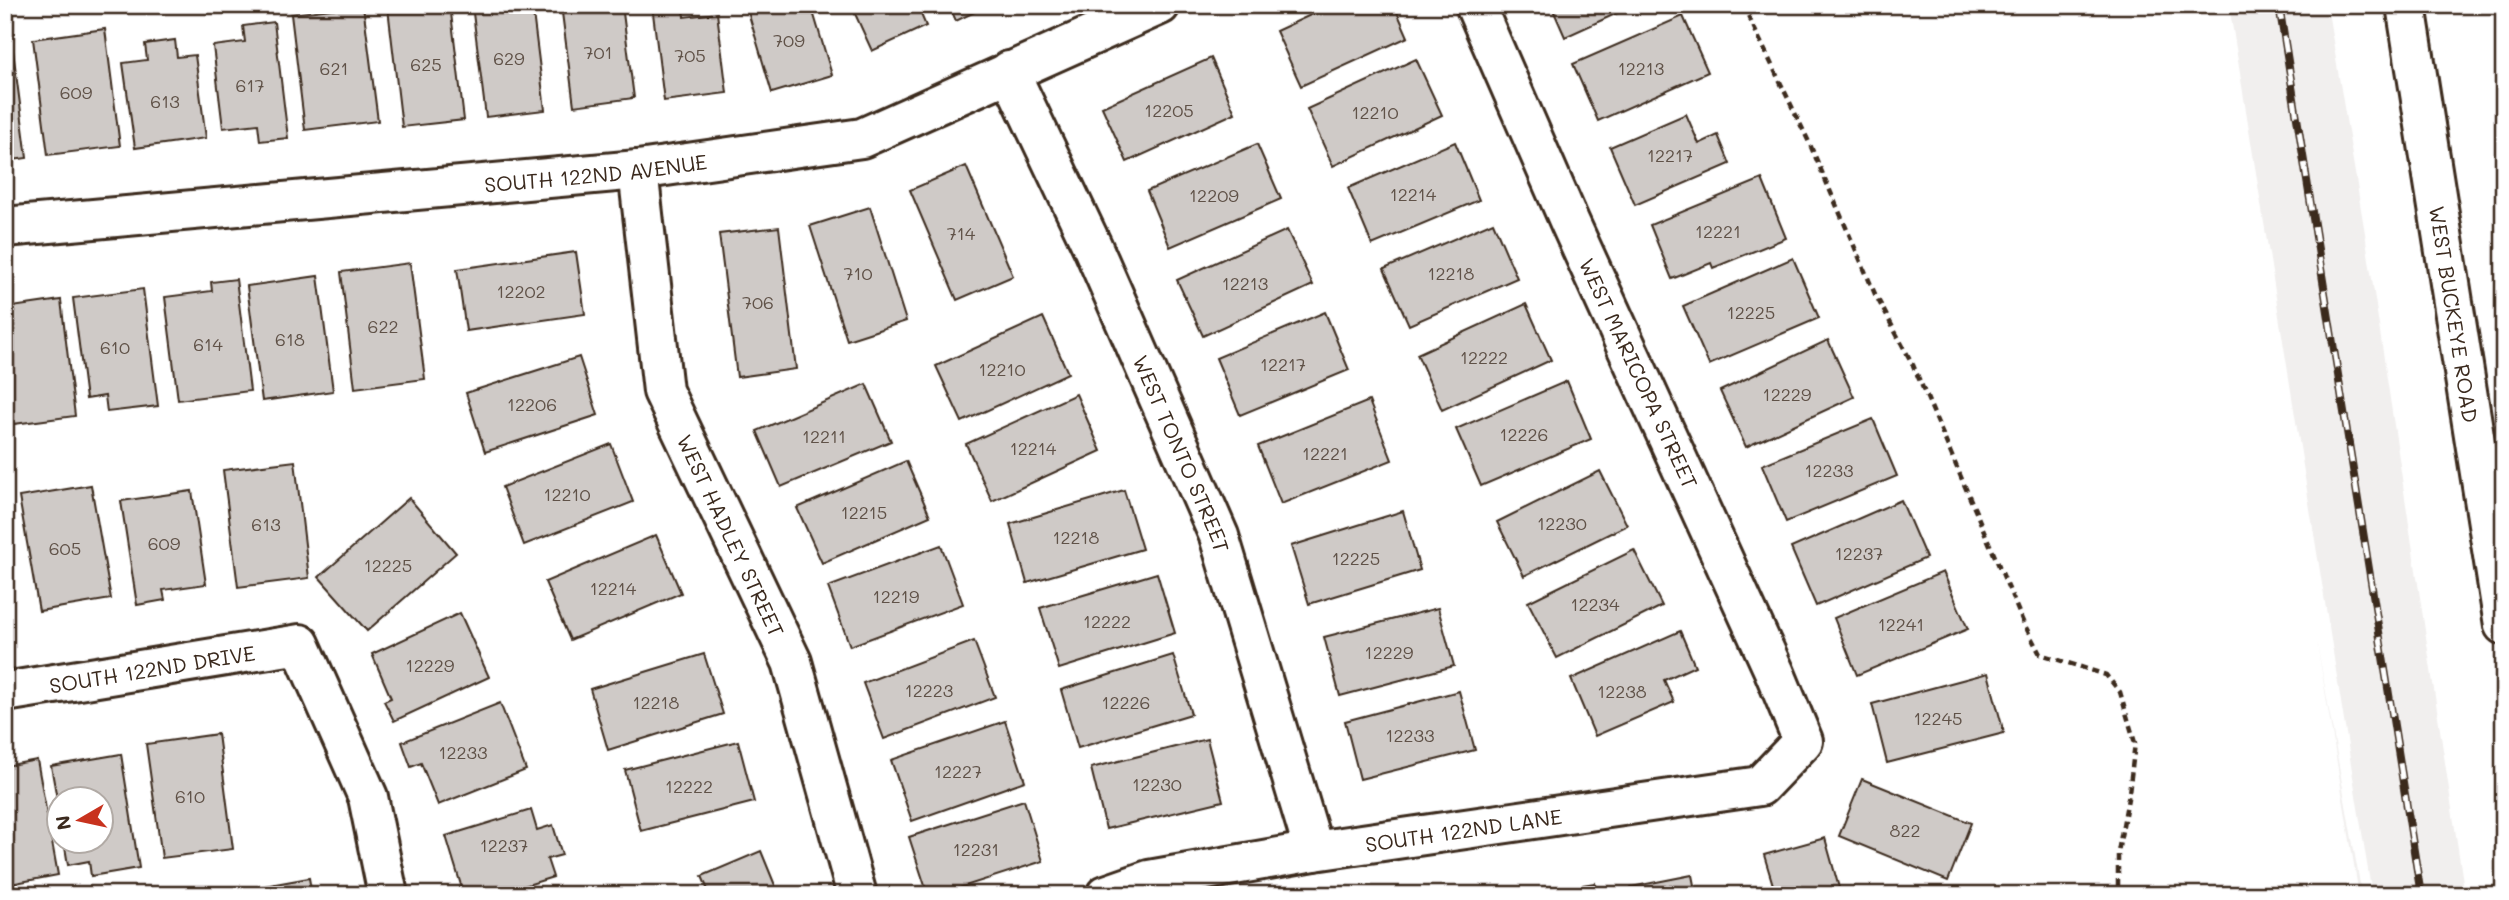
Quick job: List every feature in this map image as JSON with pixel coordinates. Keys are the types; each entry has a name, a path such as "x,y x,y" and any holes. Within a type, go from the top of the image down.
{"street":[{"name":"SOUTH 122ND AVENUE","path":"5,227 638,170 862,138 1160,5"},
{"name":"WEST MARICOPA STREET","path":"1475,5 1803,741"},
{"name":"WEST BUCKEYE ROAD","path":"2406,5 2504,625"},
{"name":"WEST TONTO STREET","path":"1009,71 1098,260 1219,537 1314,851"},
{"name":"WEST HADLEY STREET","path":"638,170 663,391 792,662 857,895"},
{"name":"SOUTH 122ND DRIVE","path":"5,692 300,644 368,797 388,895"},
{"name":"SOUTH 122ND LANE","path":"1106,895 1149,880 1314,851 1760,786 1803,741"}],"path":[{"path":"1743,5 1792,106 1875,294 1913,365 2023,622 2040,654 2106,675 2120,692 2134,743 2129,793 2118,852 2118,895"}],"shaded area":[{"path":"2229,5 2327,5 2365,233 2465,895 2372,895"},
{"path":"2316,637 2362,895 2359,895"}],"building":[{"path":"363,5 378,121 305,130 291,14"},
{"path":"450,5 464,120 402,127 388,8"},
{"path":"472,5 532,5 545,110 486,117"},
{"path":"561,5 622,5 634,98 574,106"},
{"path":"652,5 683,5 684,17 717,13 727,93 664,101"},
{"path":"746,5 811,5 832,75 772,93"},
{"path":"851,5 917,5 926,26 872,51"},
{"path":"949,5 989,5 956,21"},
{"path":"1332,5 1394,5 1408,37 1301,86 1276,31"},
{"path":"1551,5 1635,5 1565,37"},
{"path":"1683,16 1708,72 1598,121 1573,64"},
{"path":"274,22 288,138 260,141 258,124 223,128 213,46 245,42 243,26"},
{"path":"105,29 120,146 48,155 33,39"},
{"path":"175,40 177,57 195,55 206,138 135,148 123,63 147,60 145,44"},
{"path":"12,43 27,158 5,161 5,44"},
{"path":"1211,58 1235,113 1127,162 1102,107"},
{"path":"1416,59 1442,115 1333,166 1307,109"},
{"path":"1686,114 1699,144 1718,135 1730,164 1635,205 1610,147"},
{"path":"1455,142 1479,200 1372,245 1348,188"},
{"path":"1257,144 1281,199 1170,247 1147,191"},
{"path":"966,166 1013,276 957,300 910,190"},
{"path":"1762,179 1786,238 1713,268 1711,263 1672,279 1650,225"},
{"path":"870,207 906,321 847,340 810,226"},
{"path":"1493,222 1517,278 1409,325 1384,269"},
{"path":"779,227 796,369 737,377 719,234"},
{"path":"1287,230 1313,285 1203,336 1177,280"},
{"path":"576,252 585,314 466,331 457,269"},
{"path":"1793,258 1819,318 1709,365 1683,306"},
{"path":"410,263 425,379 355,388 341,272"},
{"path":"318,276 333,391 262,401 247,286"},
{"path":"236,279 250,391 178,400 165,297 212,291 211,282"},
{"path":"143,289 158,406 107,412 105,396 86,399 73,298"},
{"path":"61,300 75,416 6,425 5,308"},
{"path":"1526,304 1551,360 1442,410 1417,354"},
{"path":"1325,312 1349,370 1240,415 1216,358"},
{"path":"1043,317 1068,373 962,422 936,366"},
{"path":"1828,340 1854,397 1746,447 1720,391"},
{"path":"579,357 598,415 485,452 466,393"},
{"path":"1567,381 1591,439 1481,486 1456,429"},
{"path":"866,384 891,441 781,487 757,431"},
{"path":"1076,394 1101,451 992,501 966,444"},
{"path":"1369,401 1392,460 1281,504 1258,446"},
{"path":"1873,419 1897,476 1786,522 1762,465"},
{"path":"611,444 633,502 524,545 502,487"},
{"path":"295,461 309,578 238,587 223,470"},
{"path":"906,461 930,516 822,563 797,508"},
{"path":"1600,471 1627,525 1524,576 1497,522"},
{"path":"91,485 111,599 39,611 19,497"},
{"path":"1124,490 1142,549 1027,583 1010,524"},
{"path":"192,491 206,584 163,590 165,600 137,605 121,501"},
{"path":"409,498 456,553 367,631 319,577"},
{"path":"1901,500 1926,558 1816,606 1791,548"},
{"path":"1403,511 1420,570 1309,604 1291,546"},
{"path":"656,535 681,593 570,640 545,582"},
{"path":"941,545 963,604 850,646 828,587"},
{"path":"1634,550 1662,606 1557,658 1528,602"},
{"path":"1943,572 1968,629 1857,675 1834,618"},
{"path":"1157,573 1175,633 1059,669 1040,608"},
{"path":"5,588 10,620 5,621"},
{"path":"1438,608 1454,666 1340,696 1324,637"},
{"path":"460,613 489,677 394,721 384,701 391,698 372,654"},
{"path":"1680,631 1695,666 1664,680 1674,702 1595,736 1571,679"},
{"path":"974,641 995,697 884,739 863,683"},
{"path":"704,654 723,714 608,750 590,689"},
{"path":"1173,655 1191,714 1078,748 1061,690"},
{"path":"1988,673 2004,733 1887,763 1872,704"},
{"path":"1459,691 1475,750 1360,779 1345,721"},
{"path":"500,703 526,770 438,805 421,763 411,767 402,742"},
{"path":"1005,721 1025,781 912,821 891,760"},
{"path":"218,734 233,849 162,858 146,744"},
{"path":"1207,739 1223,801 1106,829 1091,768"},
{"path":"738,741 754,802 641,831 625,770"},
{"path":"121,754 139,868 91,876 89,861 68,865 66,855 116,855 116,785 54,785 51,766"},
{"path":"37,760 46,809 46,855 54,855 58,875 5,885 5,766"},
{"path":"1862,779 1971,823 1948,881 1839,836"},
{"path":"1024,800 1043,861 937,895 928,895 909,837"},
{"path":"531,810 537,830 553,825 562,855 547,859 553,877 495,895 464,895 446,836"},
{"path":"1825,838 1841,895 1776,895 1764,855"},
{"path":"761,851 779,895 710,895 702,876"},
{"path":"1692,875 1696,895 1632,895 1631,887"},
{"path":"309,878 312,895 213,895"},
{"path":"1595,883 1597,895 1535,895 1535,893"}],"railway":[{"path":"2279,5 2421,895"}]}
